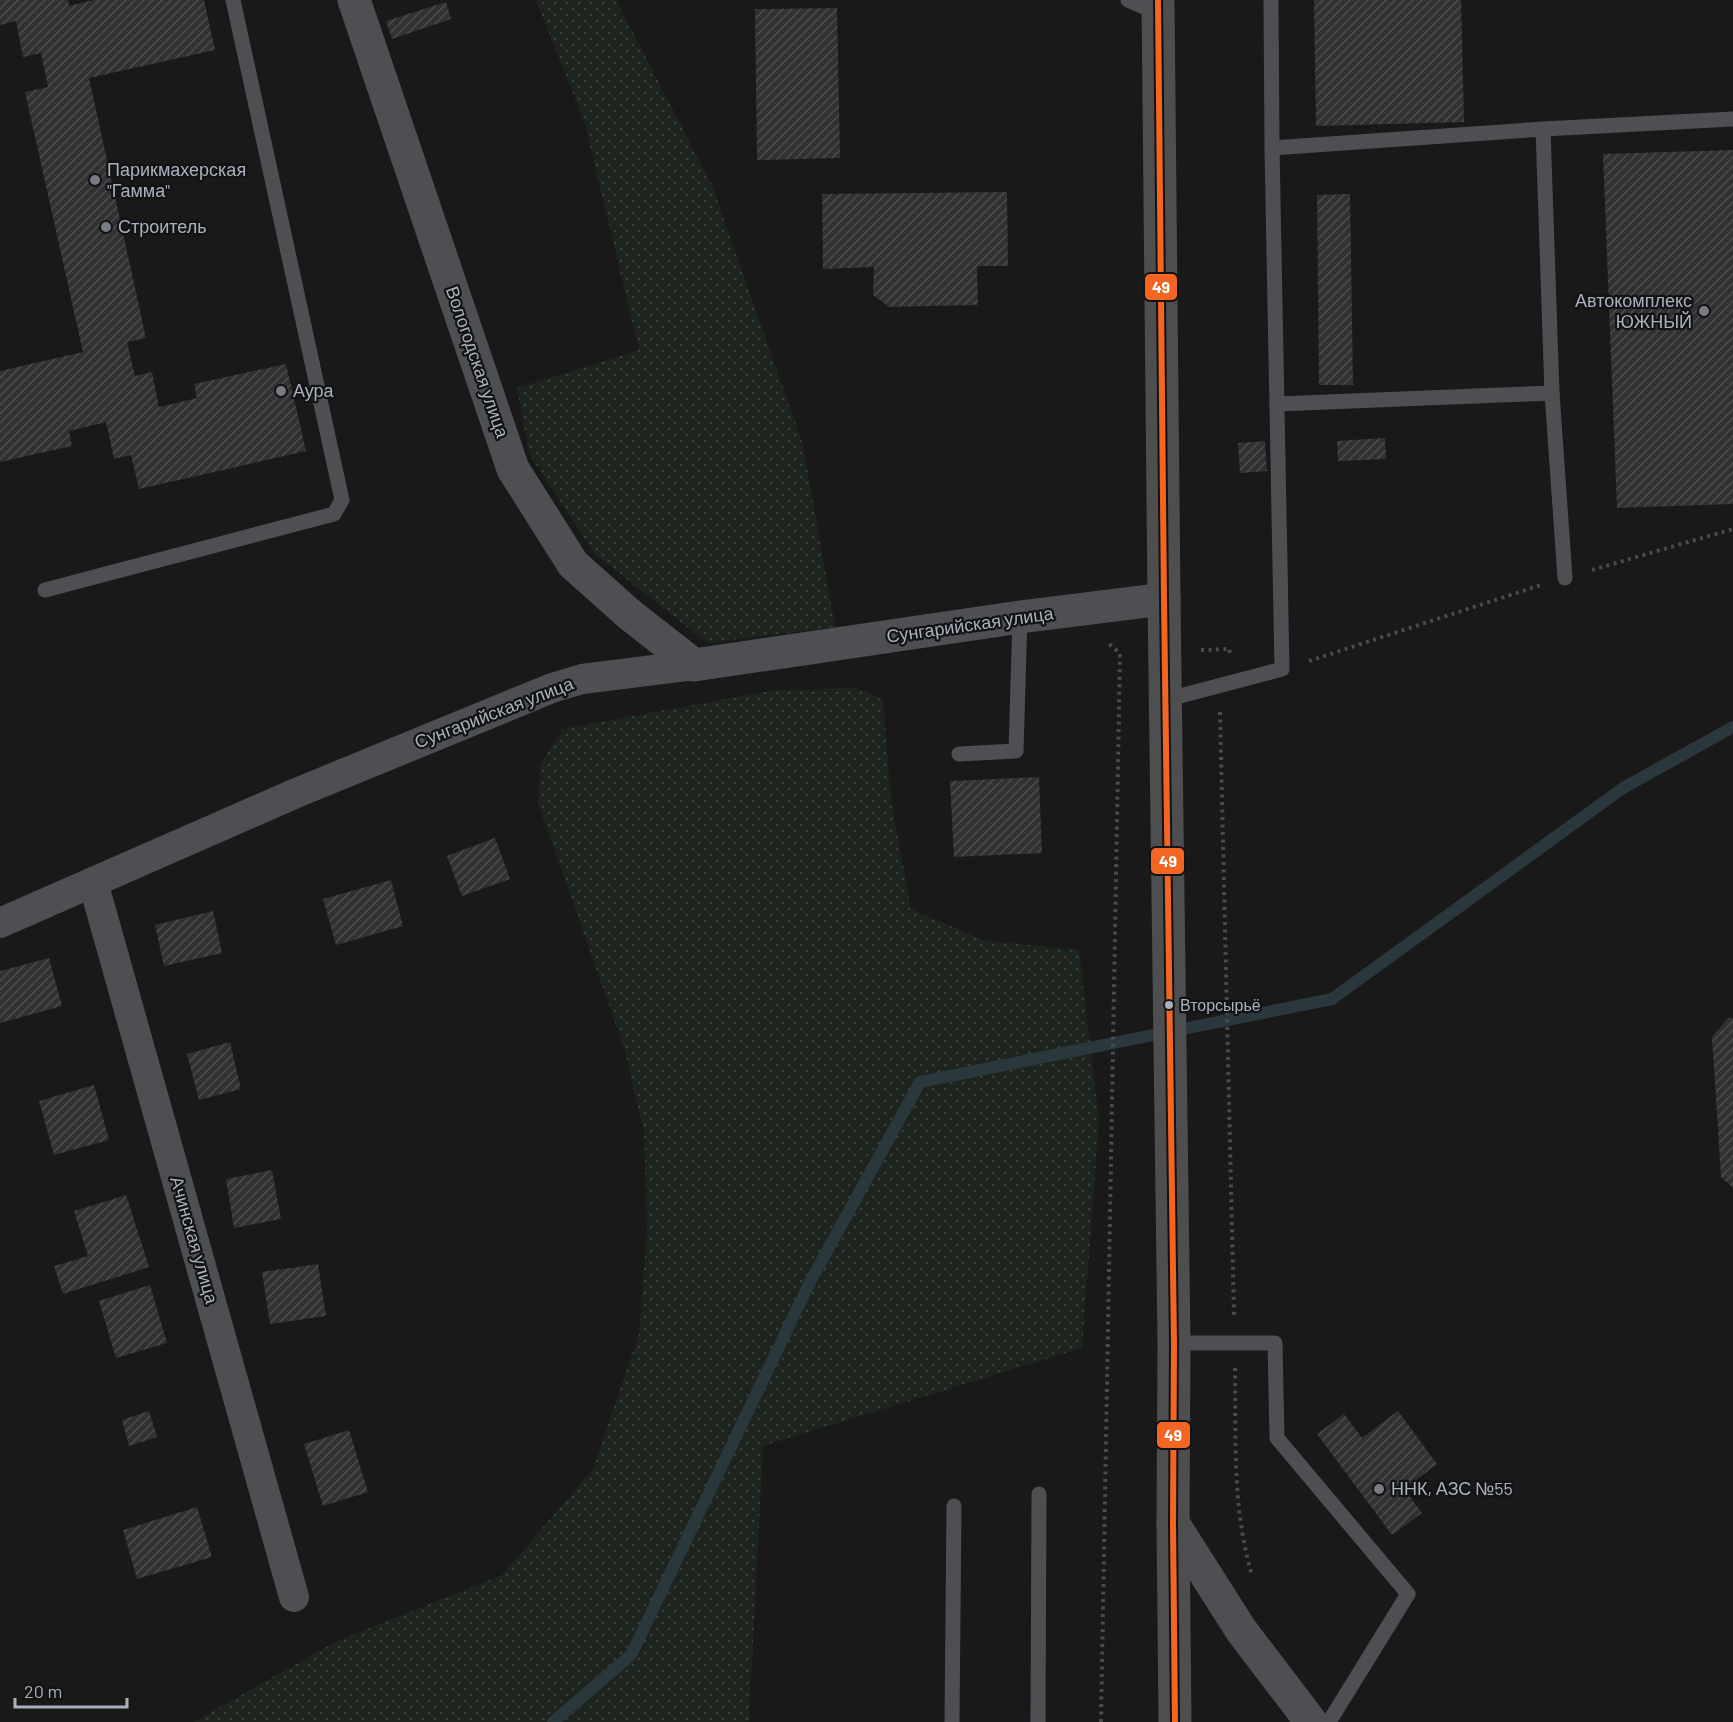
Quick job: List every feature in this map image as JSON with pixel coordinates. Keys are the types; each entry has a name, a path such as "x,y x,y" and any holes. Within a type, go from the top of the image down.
{"main road":[{"path":"1158,7 1174,1343 1175,1722"}],"street":[{"name":"Вологодская улица","path":"354,0 513,469 573,564 629,614 694,665"},
{"name":"Сунгарийская улица","path":"0,922 294,794 552,688 582,679 1164,599"},
{"name":"Ачинская улица","path":"93,882 294,1597"},
{"path":"1173,1523 1241,1630 1311,1722"}],"lane":[{"path":"45,590 334,514 342,500 233,0"},
{"path":"1128,0 1158,7"},
{"path":"1165,700 1282,669 1271,0"},
{"path":"1272,148 1543,129 1733,119"},
{"path":"1543,129 1552,393 1565,578"},
{"path":"1277,404 1552,393"},
{"path":"959,754 1016,751 1020,617"},
{"path":"1174,1343 1275,1343 1277,1438 1408,1594 1329,1722"},
{"path":"1038,1722 1039,1494"},
{"path":"952,1722 954,1506"}],"path":[{"path":"1282,669 1565,578 1733,529"},
{"path":"1101,1722 1120,653 1104,639"},
{"path":"1230,649 1219,686 1231,1120 1236,1500 1244,1550 1254,1584"}],"shaded area":[{"path":"536,0 616,0 712,185 803,445 835,627 707,643 595,554 529,454 517,388 639,350 585,124"},
{"path":"858,688 883,700 891,800 911,909 983,940 1079,950 1099,1121 1082,1348 763,1446 749,1722 193,1722 339,1640 502,1575 593,1469 639,1334 647,1229 644,1132 624,1048 538,803 540,765 562,729 775,690"}],"building":[{"path":"0,0 68,0 69,6 94,0 204,0 215,50 89,78 146,338 127,342 135,376 152,372 159,407 197,398 194,384 286,364 306,451 139,489 131,455 114,459 106,422 69,431 72,446 0,462 0,371 83,352 25,92 48,87 41,53 23,57 16,21 0,25"},
{"path":"1314,0 1461,0 1464,122 1316,126"},
{"path":"446,2 451,19 392,39 386,21"},
{"path":"837,8 840,158 757,160 755,9"},
{"path":"1733,150 1733,504 1617,508 1603,154"},
{"path":"1007,192 1008,266 977,266 978,305 889,307 873,295 874,267 823,269 822,194"},
{"path":"1350,194 1353,385 1319,385 1317,195"},
{"path":"1385,438 1386,459 1338,461 1337,441"},
{"path":"1265,441 1267,471 1240,473 1238,443"},
{"path":"1039,777 1042,853 954,857 950,781"},
{"path":"495,838 510,879 462,896 447,856"},
{"path":"391,880 403,926 336,945 323,899"},
{"path":"213,911 222,953 164,966 155,925"},
{"path":"49,958 62,1006 0,1023 0,971"},
{"path":"1728,1018 1733,1018 1733,1188 1721,1177 1712,1037"},
{"path":"230,1042 241,1089 199,1100 187,1054"},
{"path":"94,1085 109,1140 54,1155 39,1101"},
{"path":"272,1170 281,1219 234,1228 226,1179"},
{"path":"126,1195 149,1267 63,1294 54,1266 88,1256 74,1211"},
{"path":"318,1264 326,1316 270,1324 262,1272"},
{"path":"150,1285 167,1343 116,1358 99,1301"},
{"path":"149,1411 157,1437 129,1446 122,1420"},
{"path":"1398,1411 1437,1464 1404,1489 1422,1513 1392,1535 1317,1434 1344,1414 1362,1438"},
{"path":"349,1430 368,1492 323,1506 304,1444"},
{"path":"197,1507 212,1557 137,1579 123,1530"}],"waterway":[{"path":"553,1722 631,1655 810,1282 920,1082 1332,999 1623,788 1733,727"}],"transit line":[{"name":"49","path":"1158,0 1174,1343 1175,1722"}],"place":[{"name":"Парикмахерская \"Гамма\"","path":"95,180"},
{"name":"Строитель","path":"106,227"},
{"name":"Автокомплекс ЮЖНЫЙ","path":"1704,311"},
{"name":"Аура","path":"281,391"},
{"name":"Вторсырьё","path":"1169,1005"},
{"name":"ННК, АЗС №55","path":"1379,1489"}]}
